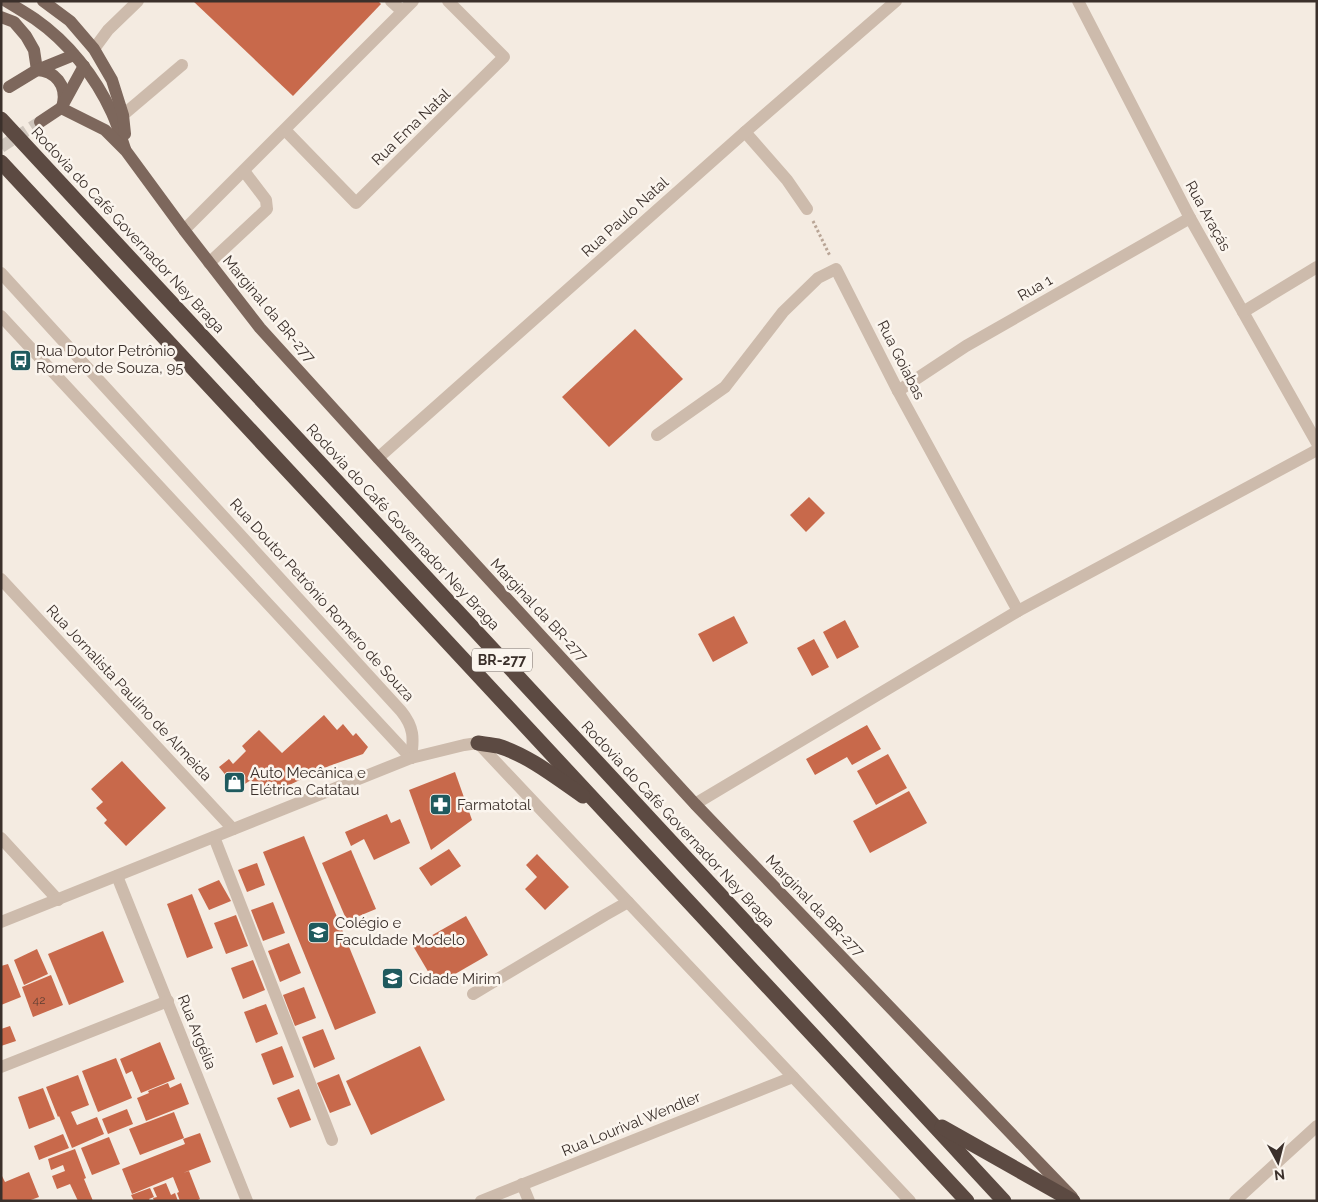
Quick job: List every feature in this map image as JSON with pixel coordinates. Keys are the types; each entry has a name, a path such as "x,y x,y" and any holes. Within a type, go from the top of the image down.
{"highway":[{"name":"Rodovia do Café Governador Ney Braga","path":"1,119 1004,1201"},
{"name":"BR-277","path":"1,162 963,1198"},
{"path":"478,743 497,746 518,755 543,769 605,811"},
{"path":"927,1119 1074,1201"}],"main road":[{"name":"BR-277","path":"6,1 36,20 64,44 84,66 112,113 126,151"},
{"path":"43,1 70,21 94,48 112,80 123,115 126,151"},
{"path":"1,17 14,22 26,36 34,50 37,70"},
{"path":"9,87 37,70 74,54"},
{"path":"40,122 61,108 84,66"},
{"path":"37,70 48,72 58,79 64,90 61,108"},
{"name":"BR-277","path":"61,108 104,130 126,151"},
{"name":"Marginal da BR-277","path":"126,151 260,328 695,804 1074,1201"}],"street":[{"path":"94,48 108,30 138,1"},
{"path":"392,1 402,11"},
{"path":"184,230 412,1"},
{"name":"Rua Ema Natal","path":"285,130 356,203 504,57 448,1"},
{"name":"Rua Paulo Natal","path":"378,458 745,132 896,1"},
{"name":"Rua Araçás","path":"1078,1 1190,218 1317,443"},
{"path":"123,115 182,64"},
{"path":"745,132 787,180 807,209"},
{"path":"209,263 267,208 266,200 244,171"},
{"name":"Rua 1","path":"898,391 966,346 1190,218"},
{"path":"1243,312 1317,267"},
{"path":"657,435 725,387 782,312 818,278 836,269"},
{"name":"Rua Goiabas","path":"836,269 898,391 1018,611"},
{"name":"Rua Doutor Petrônio Romero de Souza","path":"1,272 407,718 412,729 412,758"},
{"path":"1,316 412,758"},
{"path":"695,804 1018,611 1317,450"},
{"name":"Rua Jornalista Paulino de Almeida","path":"1,579 233,829"},
{"path":"1,922 412,758 478,743 910,1201"},
{"path":"214,837 332,1140"},
{"path":"1,838 58,900"},
{"name":"Rua Argélia","path":"117,876 247,1201"},
{"path":"474,994 628,902"},
{"path":"1,1067 168,1001"},
{"name":"Rua Lourival Wendler","path":"481,1201 793,1077"},
{"path":"1235,1201 1317,1126"},
{"path":"522,1184 529,1201"}],"path":[{"path":"807,209 836,269"}],"building":[{"path":"193,1 378,1 381,4 293,96"},
{"path":"635,329 683,379 609,447 562,397"},
{"path":"809,497 825,513 806,532 790,515"},
{"path":"734,616 748,643 713,662 698,634"},
{"path":"845,620 859,647 837,659 823,632"},
{"path":"814,639 829,667 812,676 797,648"},
{"path":"324,715 337,730 343,724 353,736 356,733 368,747 363,754 329,766 264,795 251,780 237,789 219,767 229,759 233,764 246,751 242,746 259,730 282,753"},
{"path":"867,725 881,749 852,765 847,757 815,775 806,759"},
{"path":"888,754 907,788 876,805 857,771"},
{"path":"122,761 166,808 126,846 104,823 107,820 96,808 103,802 91,789"},
{"name":"Farmatotal","path":"455,772 472,820 431,850 409,790"},
{"path":"909,791 927,823 870,853 853,821"},
{"path":"387,814 391,823 400,819 410,843 374,860 364,839 351,846 345,832"},
{"name":"Colégio e Faculdade Modelo","path":"304,836 376,1013 335,1030 263,852"},
{"path":"449,849 461,866 431,886 419,868"},
{"path":"351,850 376,909 347,921 322,863"},
{"path":"537,854 569,887 545,910 525,889 537,877 526,865"},
{"path":"257,863 265,885 247,892 238,870"},
{"path":"219,880 231,901 209,910 198,889"},
{"path":"192,894 213,948 187,958 167,904"},
{"path":"273,902 285,933 263,941 251,910"},
{"path":"236,915 248,946 226,954 214,923"},
{"path":"466,916 488,955 436,985 413,946"},
{"path":"103,931 124,982 69,1005 48,954"},
{"path":"289,943 301,973 280,982 268,951"},
{"path":"37,949 48,974 24,985 14,960"},
{"path":"253,960 265,990 243,999 231,968"},
{"path":"8,964 21,997 1,1005 1,966"},
{"path":"51,975 63,1005 33,1017 22,987"},
{"path":"304,987 316,1018 295,1026 283,995"},
{"path":"266,1004 278,1034 256,1043 244,1012"},
{"path":"10,1026 16,1041 1,1046 1,1029"},
{"path":"323,1029 335,1059 314,1068 302,1037"},
{"path":"160,1042 175,1079 141,1093 132,1071 126,1074 120,1059"},
{"path":"282,1046 294,1077 273,1085 261,1054"},
{"path":"420,1046 445,1100 371,1135 346,1081"},
{"path":"116,1058 132,1098 98,1112 82,1071"},
{"path":"339,1074 351,1105 330,1113 317,1083"},
{"path":"78,1075 89,1105 71,1112 77,1125 97,1117 104,1134 72,1148 46,1087"},
{"path":"168,1083 170,1088 181,1083 189,1104 146,1121 137,1098 149,1093 148,1091"},
{"path":"43,1088 55,1119 29,1129 18,1097"},
{"path":"299,1089 311,1120 290,1128 277,1098"},
{"path":"127,1109 133,1124 108,1134 102,1119"},
{"path":"174,1112 184,1138 140,1155 129,1129"},
{"path":"200,1133 211,1162 183,1173 189,1171 200,1199 196,1201 180,1201 177,1193 179,1192 173,1177 132,1194 122,1169 185,1144 183,1139"},
{"path":"63,1134 69,1148 39,1160 34,1146"},
{"path":"109,1137 120,1164 92,1175 81,1148"},
{"path":"75,1149 93,1201 78,1201 70,1184 57,1189 52,1176 65,1171 63,1165 51,1170 48,1159"},
{"path":"29,1172 39,1197 28,1201 1,1201 1,1174 5,1182"},
{"path":"166,1183 171,1195 175,1193 178,1201 154,1201 153,1198 157,1197 153,1188"},
{"path":"150,1188 154,1197 149,1199 150,1201 134,1201 131,1195"}],"tunnel":[{"path":"1,147 40,122"}],"place":[{"name":"Rua Doutor Petrônio Romero de Souza, 95","path":"20,360"},
{"name":"Auto Mecânica e Elétrica Catatau","path":"234,782"},
{"name":"Farmatotal","path":"441,805"},
{"name":"Colégio e Faculdade Modelo","path":"319,932"},
{"name":"Cidade Mirim","path":"393,979"}]}
